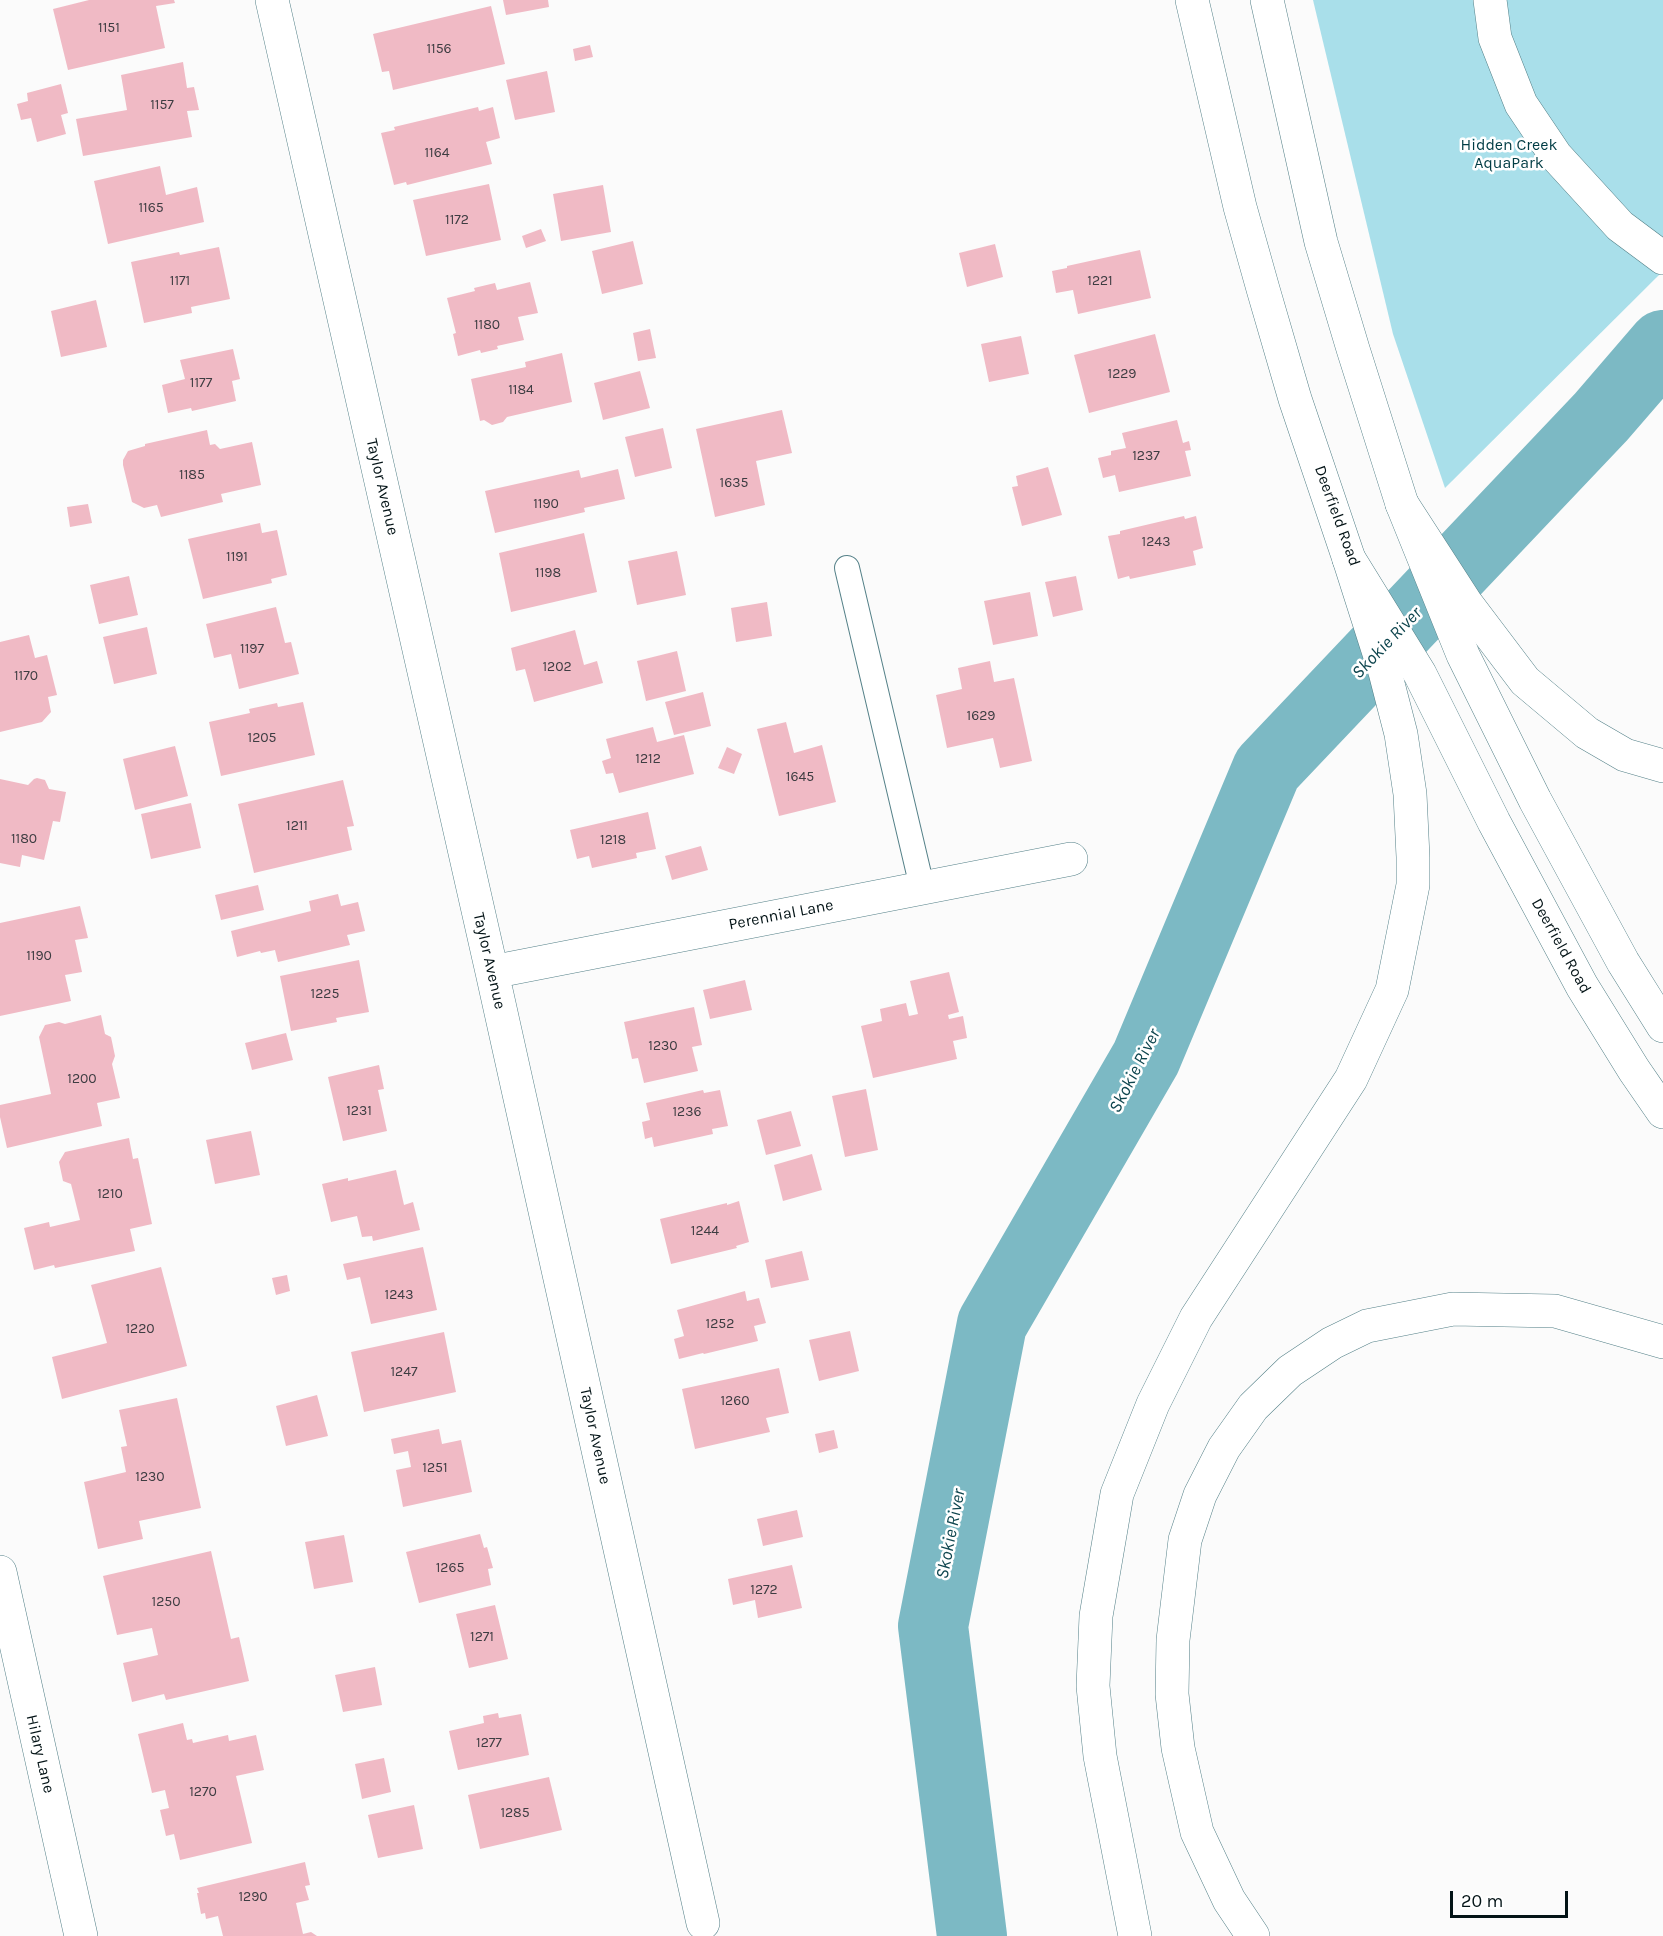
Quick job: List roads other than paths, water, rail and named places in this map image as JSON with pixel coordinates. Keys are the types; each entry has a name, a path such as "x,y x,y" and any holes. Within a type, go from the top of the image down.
{"main road":[{"name":"Taylor Avenue","path":"272,0 492,972 703,1923"},
{"name":"Deerfield Road","path":"1192,0 1240,207 1263,289 1295,399 1349,559 1420,674 1494,822 1582,986 1663,1112"},
{"path":"1267,0 1321,242 1402,504 1463,654 1540,809 1623,962 1663,1026"},
{"path":"1490,0 1495,38 1521,104 1556,156 1620,226 1663,258"},
{"path":"1402,504 1466,603 1525,681 1587,733 1625,755 1663,766"},
{"path":"1135,1936 1100,1756 1093,1686 1096,1616 1117,1494 1152,1404 1196,1318 1351,1078 1392,990 1413,885 1410,794 1401,734 1385,672 1349,559"},
{"name":"Perennial Lane","path":"492,972 1071,859"},
{"path":"1253,1936 1229,1900 1197,1832 1178,1748 1172,1694 1173,1640 1185,1540 1200,1495 1224,1449 1253,1407 1290,1371 1332,1343 1367,1326 1453,1309 1555,1311 1663,1342"},
{"name":"Hilary Lane","path":"0,1572 81,1936"}],"lane":[{"path":"847,568 922,887"}],"waterway":[{"name":"Skokie River","path":"972,1936 933,1626 992,1324 1146,1058 1267,769 1601,417 1663,345"}],"park label":[{"name":"Hidden Creek AquaPark","path":"1509,154"}]}
